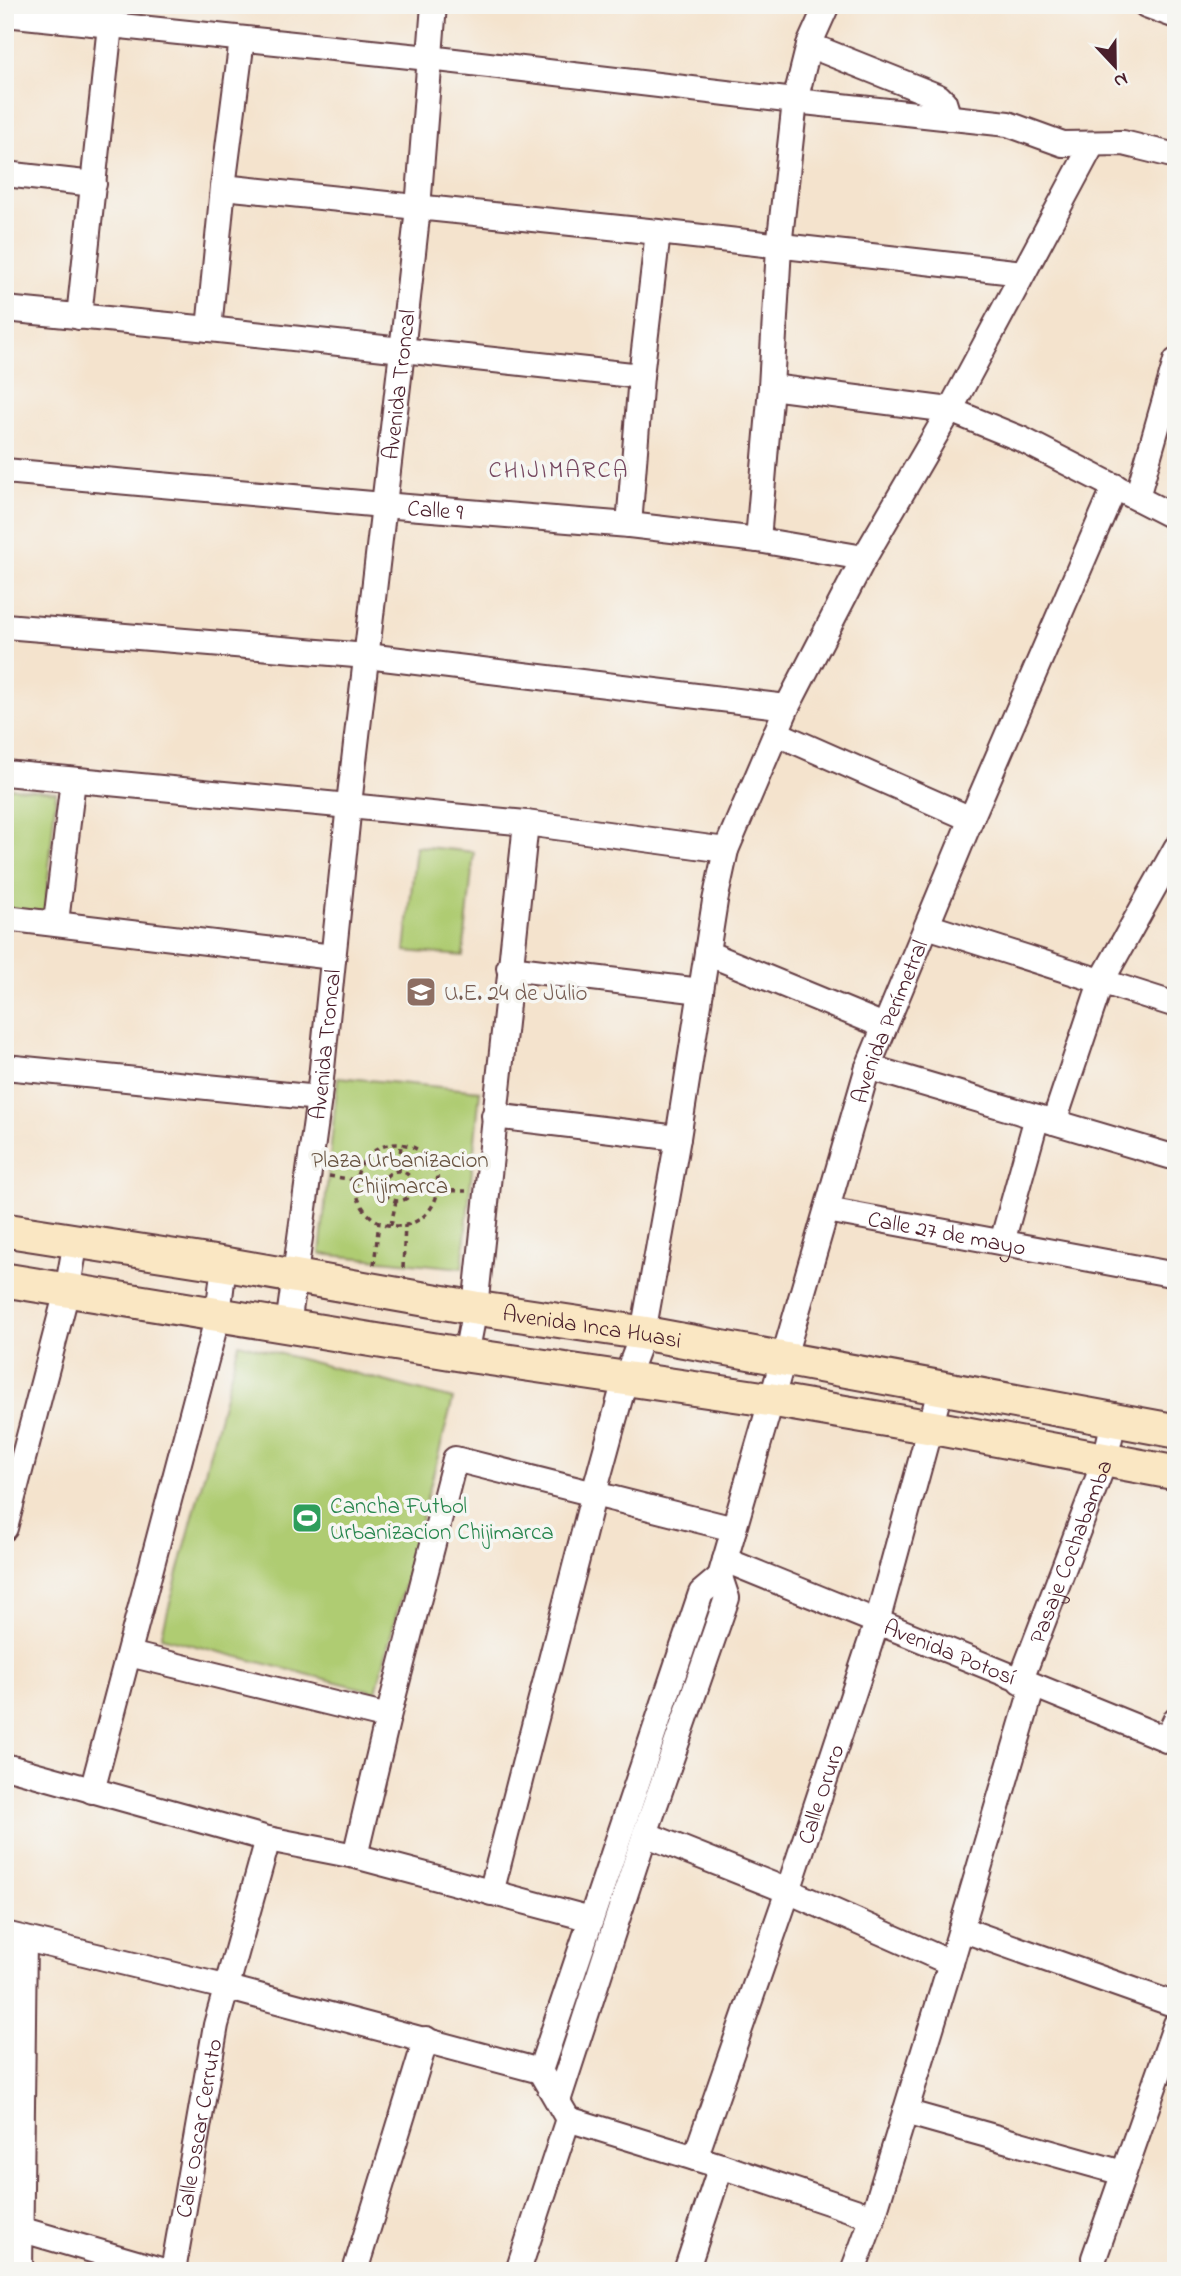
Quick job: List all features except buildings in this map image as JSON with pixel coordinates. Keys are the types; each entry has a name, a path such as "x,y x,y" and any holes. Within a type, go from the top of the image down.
{"street":[{"name":"Avenida Troncal","path":"288,1326 319,1098 349,804 418,208 434,5"},
{"path":"758,540 779,247 795,102 809,45 827,5"},
{"path":"1146,5 1176,16"},
{"path":"5,14 429,58 795,102 1008,124 1063,144 1123,143 1176,156"},
{"path":"79,317 110,25"},
{"path":"209,329 223,187 242,39"},
{"path":"809,45 939,97 944,102 949,118"},
{"path":"491,1893 594,1493 625,1380 643,1333 678,1138 718,882 726,850 787,707 864,558 950,410 1092,145"},
{"path":"5,174 94,184"},
{"path":"223,187 1023,273"},
{"path":"629,525 641,376 658,232"},
{"path":"5,309 641,376"},
{"name":"Avenida Perímetral","path":"722,1569 868,1066 971,819 1126,492 1176,362"},
{"path":"771,387 950,410 1000,430 1176,518"},
{"name":"Calle 9","path":"5,471 629,525 758,540 864,558"},
{"path":"5,626 367,656 787,707"},
{"path":"776,733 971,819"},
{"path":"5,773 349,804 526,823 726,850"},
{"path":"56,922 73,780"},
{"path":"466,1355 474,1308 526,823"},
{"path":"1002,1242 1046,1119 1101,982 1176,848"},
{"path":"5,918 333,957"},
{"path":"927,926 1176,1005"},
{"path":"707,953 884,1026"},
{"path":"509,968 701,991"},
{"path":"868,1066 1176,1158"},
{"path":"5,1067 319,1098"},
{"path":"494,1115 678,1138"},
{"name":"Calle 27 de mayo","path":"827,1210 1176,1275"},
{"name":"Avenida Inca Huasi","path":"5,1230 224,1264 474,1308 643,1333 1176,1431"},
{"path":"5,1528 68,1291 76,1241"},
{"path":"92,1791 218,1315 224,1264"},
{"name":"Avenida Inca Huasi","path":"5,1280 625,1380 772,1399 1176,1473"},
{"name":"Calle Oruro","path":"695,2158 788,1891 877,1622 941,1387"},
{"name":"Pasaje Cochabamba","path":"853,2271 873,2217 951,1963 1027,1684 1105,1460 1114,1420"},
{"path":"355,1856 455,1459 734,1529"},
{"path":"518,2271 645,1834 727,1598 722,1569"},
{"path":"540,2071 701,1593 722,1569"},
{"name":"Avenida Potosí","path":"722,1569 877,1622 1027,1684 1173,1734"},
{"path":"129,1654 388,1717"},
{"path":"5,1766 268,1839 355,1856 591,1919"},
{"path":"645,1834 788,1891 951,1963"},
{"name":"Calle Oscar Cerruto","path":"173,2271 216,2025 268,1839"},
{"path":"961,1929 1176,2005"},
{"path":"20,2271 14,2227 14,1937 225,1987 540,2071 563,2110 695,2158 873,2217"},
{"path":"1094,2258 1176,2024"},
{"path":"355,2271 426,2039"},
{"path":"905,2112 1123,2174"},
{"path":"686,2271 720,2166"},
{"path":"14,2227 164,2271"}],"path":[{"path":"399,1172 401,1144"},
{"path":"401,1144 417,1149 428,1158 435,1170 437,1191 429,1210 418,1219 405,1225 391,1225 379,1222 360,1204 356,1179 368,1156 378,1149 401,1144"},
{"path":"399,1172 409,1176 412,1190 407,1198 396,1201 385,1194 384,1184 388,1175 399,1172"},
{"path":"309,1174 384,1184"},
{"path":"412,1190 486,1192"},
{"path":"391,1225 396,1201"},
{"path":"379,1222 385,1292"},
{"path":"385,1292 405,1225"}],"green space":[{"path":"5,787 56,792 45,913 5,909"},
{"path":"416,846 474,852 463,956 405,951"},
{"name":"Plaza Urbanizacion Chijimarca","path":"338,1077 480,1091 462,1268 320,1254"},
{"name":"Cancha Futbol Urbanizacion Chijimarca","path":"239,1343 453,1399 376,1692 161,1637"}],"place":[{"name":"U.E. 24 de Julio","path":"421,992"},
{"name":"Cancha Futbol Urbanizacion Chijimarca","path":"307,1518"}],"district":[{"name":"CHIJIMARCA","path":"559,469"}]}
